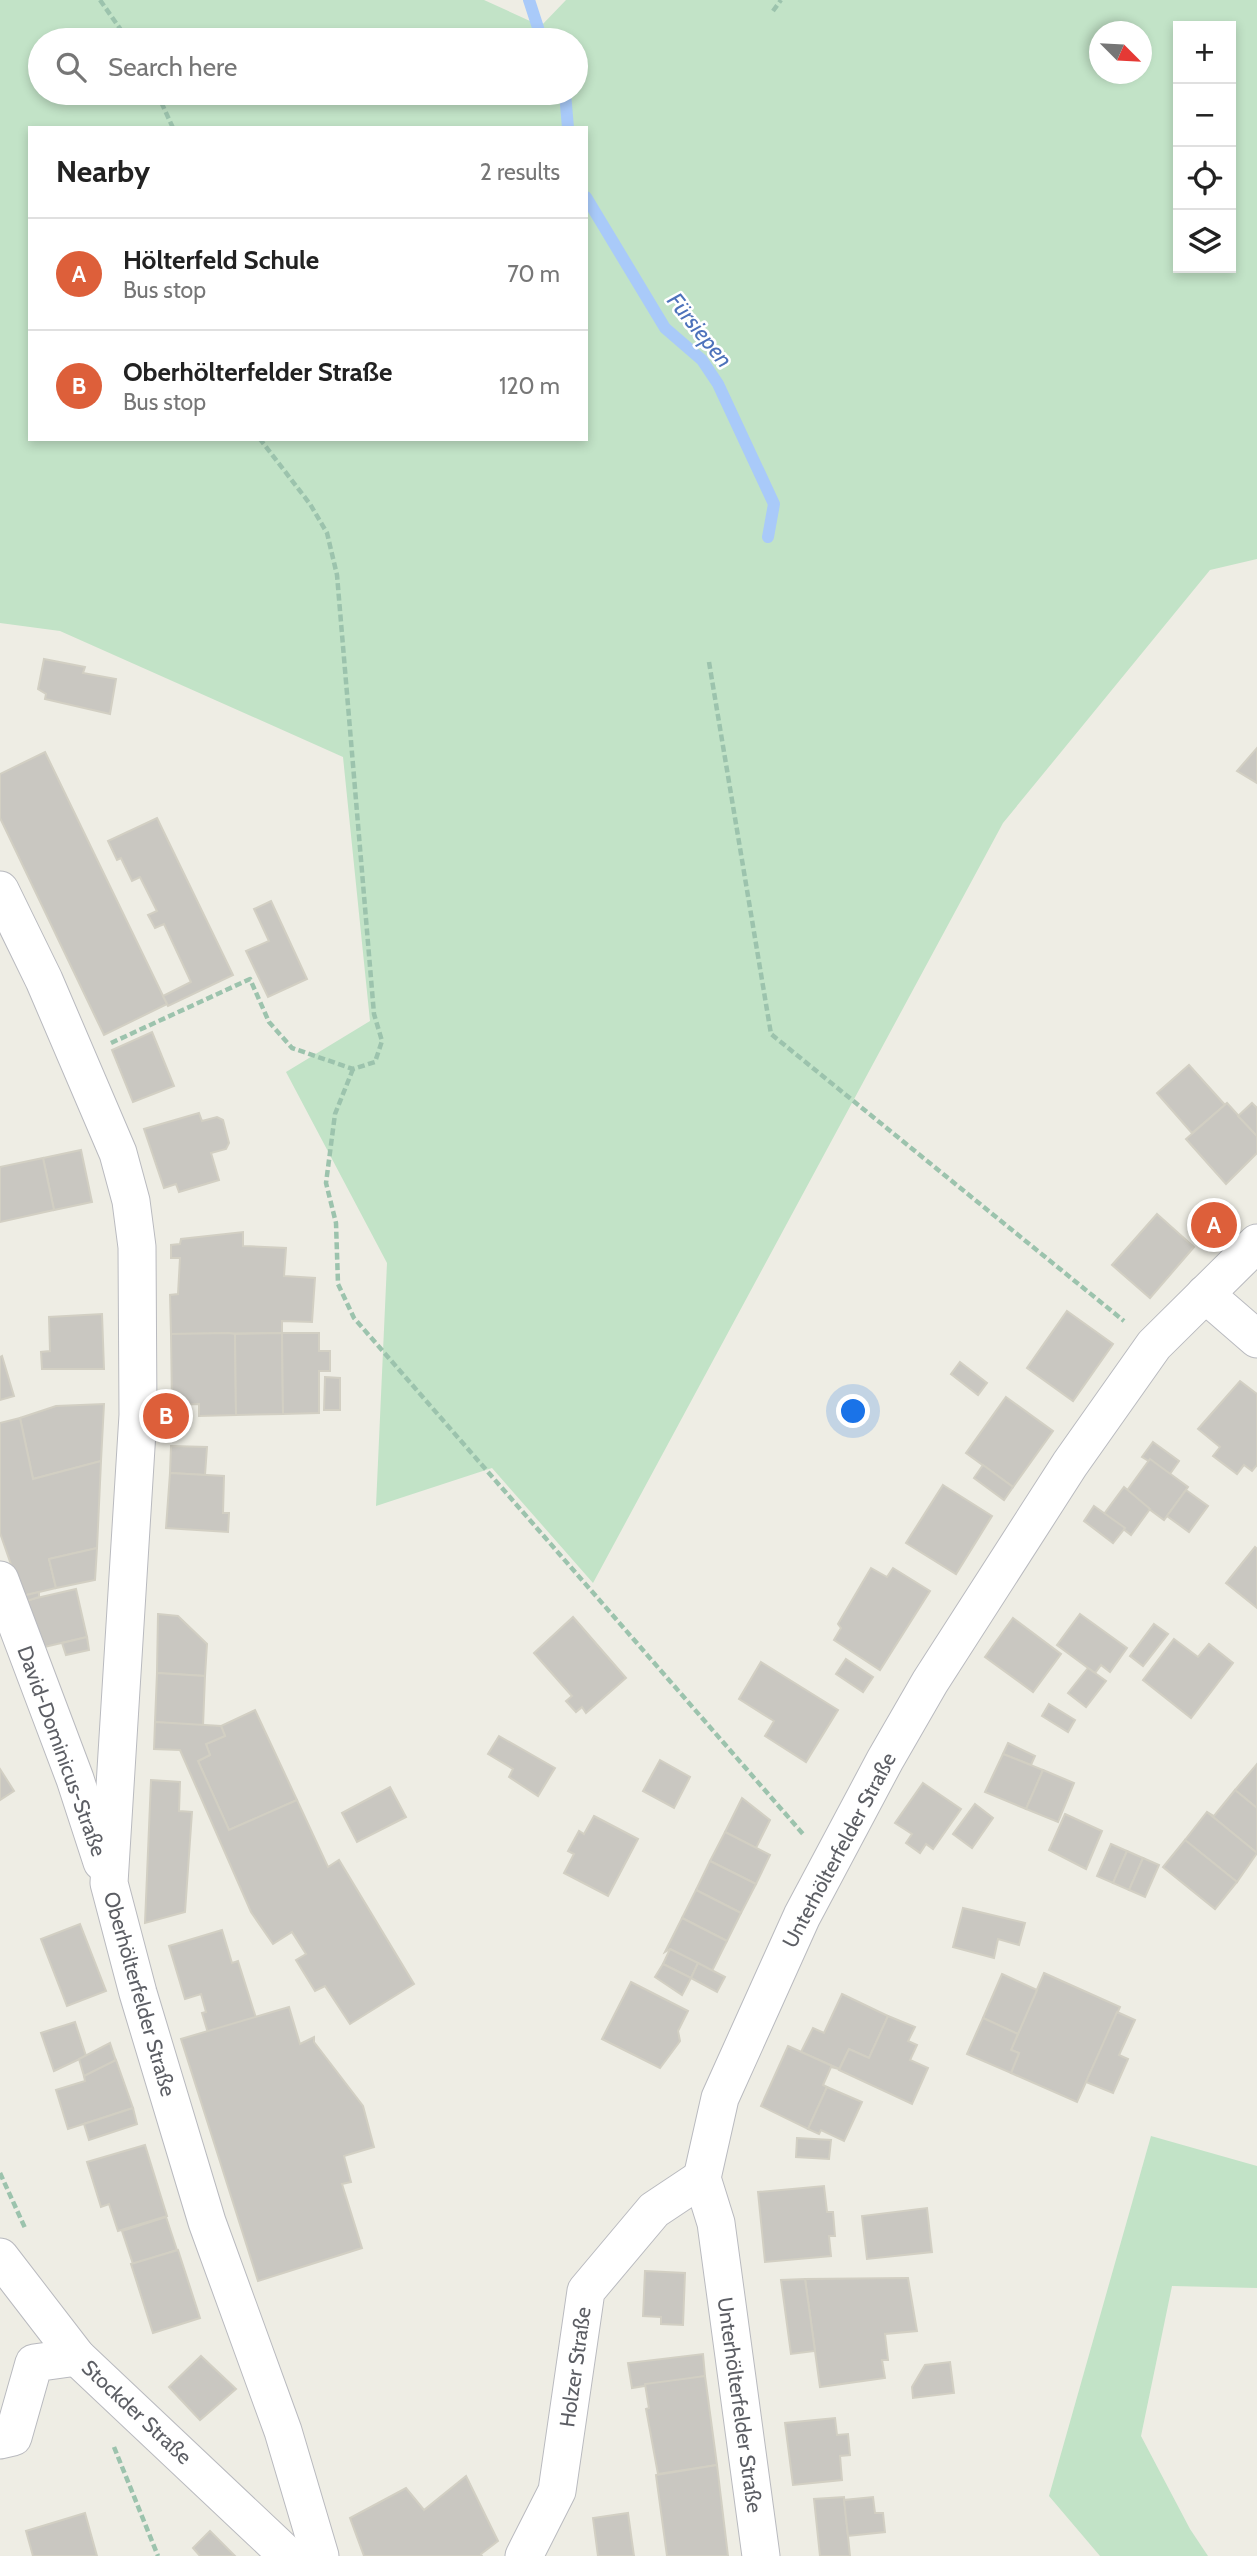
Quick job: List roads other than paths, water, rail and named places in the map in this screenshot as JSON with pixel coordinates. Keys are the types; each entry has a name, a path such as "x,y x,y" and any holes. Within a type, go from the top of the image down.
{"street":[{"name":"Oberhölterfelder Straße","path":"0,890 118,1153 131,1201 137,1261 138,1415 109,1883 145,2018 207,2221 282,2431 320,2556"},
{"name":"Unterhölterfelder Straße","path":"761,2556 716,2223 702,2178 720,2098 754,2018 829,1864 930,1682 1070,1464 1154,1345 1257,1243"},
{"path":"1205,1294 1257,1339"},
{"name":"David-Dominicus-Straße","path":"0,1580 75,1779 109,1883"},
{"name":"Holzer Straße","path":"524,2556 557,2491 586,2291 654,2210 702,2178"},
{"name":"Stockder Straße","path":"0,2257 77,2357 288,2556"},
{"path":"0,2440 13,2437 34,2363 77,2357"}],"waterway":[{"name":"Fürsiepen","path":"529,0 538,28"},
{"name":"Fürsiepen","path":"566,105 568,126"},
{"name":"Fürsiepen","path":"588,200 665,328 702,360 718,384 774,504 768,537"}],"place":[{"name":"Hölterfeld Schule","path":"1214,1225"},
{"name":"Oberhölterfelder Straße","path":"166,1416"}]}
